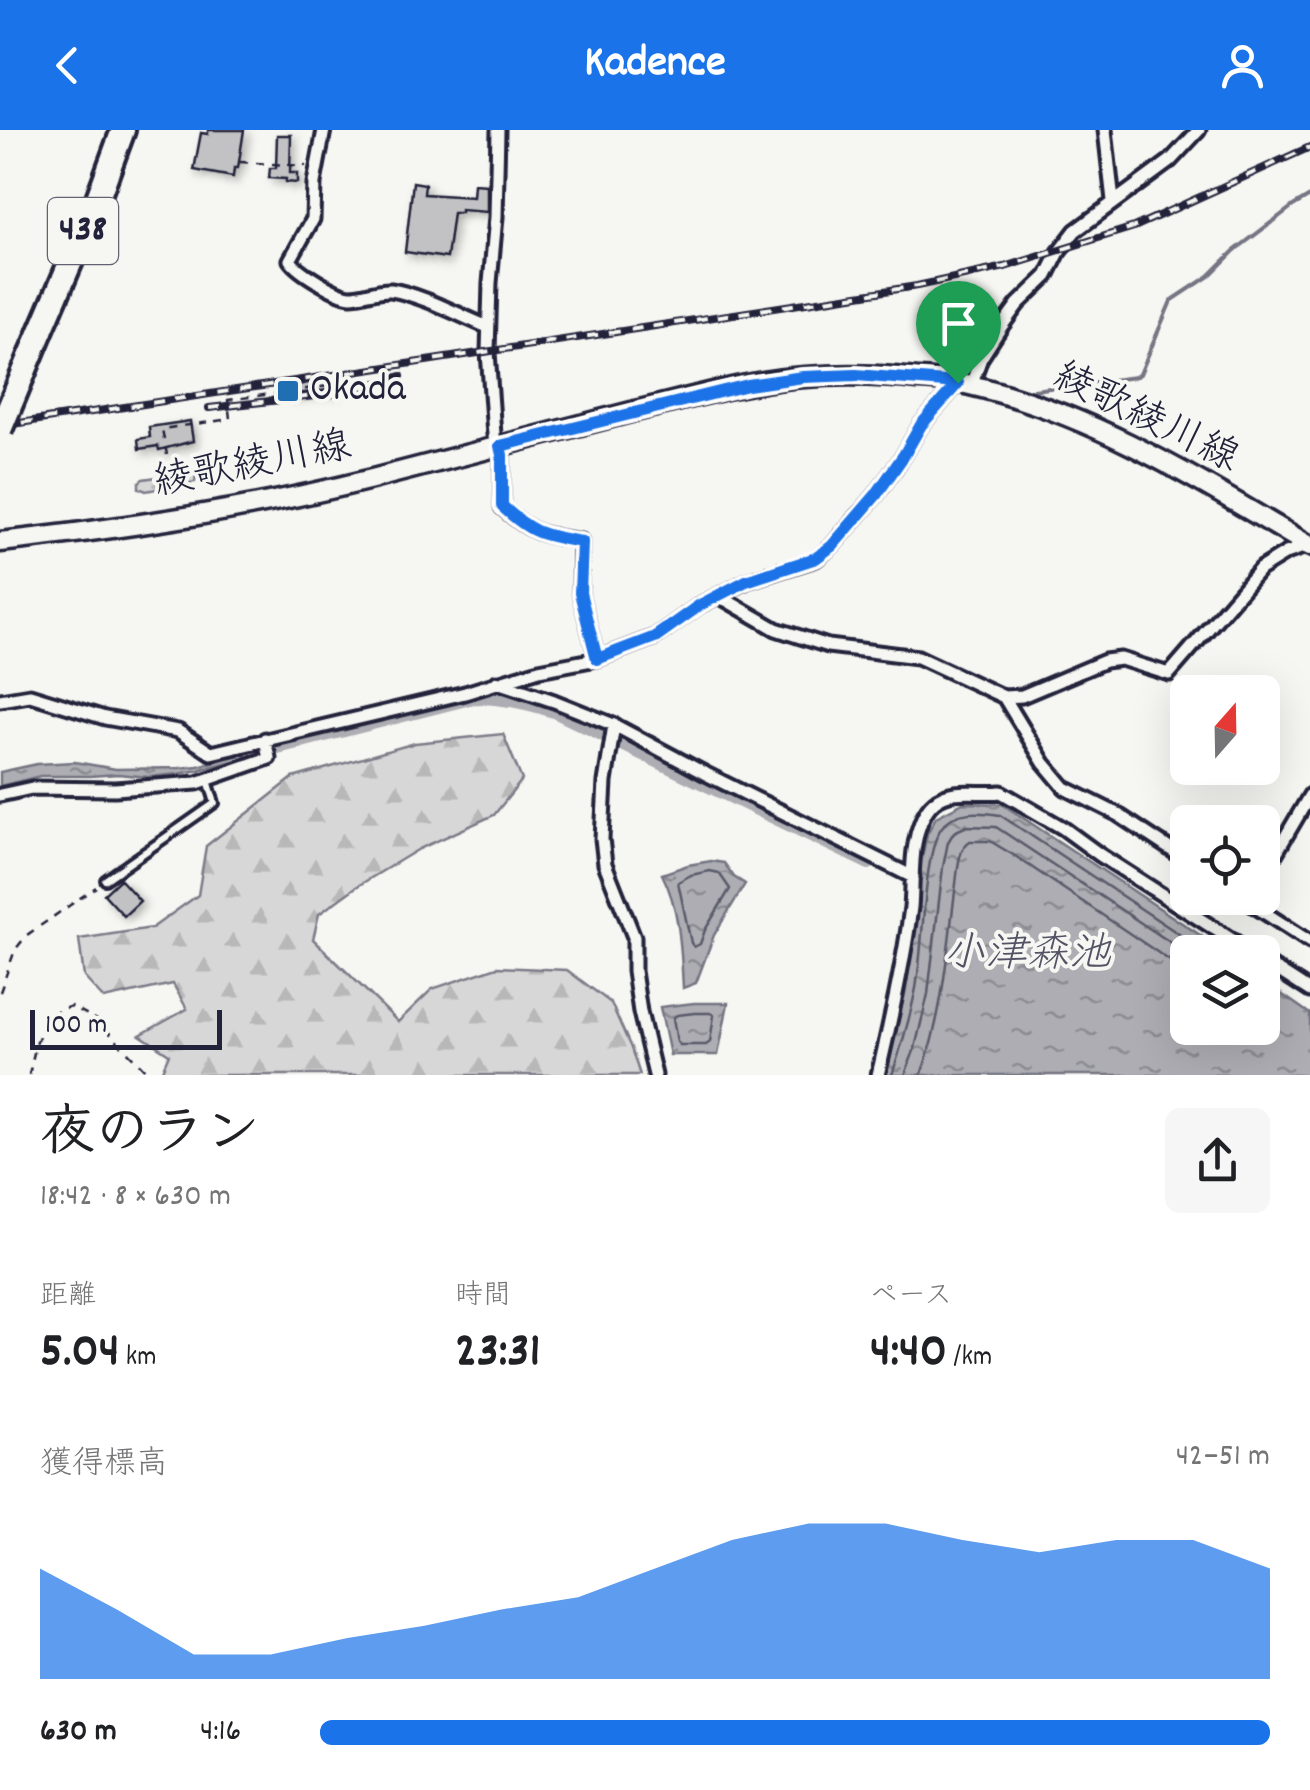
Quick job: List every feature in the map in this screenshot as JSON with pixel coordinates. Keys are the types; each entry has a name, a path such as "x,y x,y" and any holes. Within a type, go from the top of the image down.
{"highway":[{"name":"438","path":"0,430 123,130"}],"main road":[{"name":"綾歌綾川線","path":"0,542 124,528 251,506 748,385 856,375 964,384 1044,407 1179,468 1310,546"}],"street":[{"path":"324,130 313,219 290,260 296,269 343,294 392,290 488,326"},
{"path":"498,130 488,326 489,394 502,455 502,506 526,528 582,542 580,593 597,659"},
{"path":"1105,130 1113,201"},
{"path":"0,700 30,695 105,718 178,731 211,753 267,746 539,670 597,659 655,637 746,581 816,558 832,546 876,495 921,425 964,384 1018,304 1047,276 1074,231 1170,161 1200,130"},
{"path":"719,596 776,629 828,646 918,656 1004,697 1022,696 1105,661 1122,659 1169,674 1260,569 1286,553 1310,546"},
{"path":"497,682 614,725 912,877"},
{"path":"1004,697 1044,763 1065,788 1117,814 1170,849"},
{"path":"614,725 602,839 606,864 634,937 640,1012 656,1075"},
{"path":"0,795 32,788 116,789 208,780 269,758 267,746"},
{"path":"878,1075 910,908 914,846 924,815 933,802 946,795 1002,792 1224,935"},
{"path":"1280,846 1310,795"},
{"path":"1268,915 1310,942"},
{"path":"1280,972 1310,992"}],"lane":[{"path":"105,880 215,803 208,780"}],"path":[{"path":"260,155 260,163"},
{"path":"240,162 318,166"},
{"path":"167,455 162,429 230,419 228,400 330,386"},
{"path":"0,992 14,950 28,935 105,880"},
{"path":"29,1075 46,1023 54,1013 70,1006 98,1020 150,1075"}],"green space":[{"path":"192,472 195,482 146,491 139,488 143,479"},
{"path":"503,734 522,780 494,815 419,849 356,887 319,914 313,939 398,1022 432,989 497,967 567,970 611,1003 640,1075 160,1075 169,1054 140,1035 187,1009 173,984 104,999 84,977 79,939 152,928 198,895 206,846 293,778 415,743"}],"water":[{"path":"258,750 259,754 178,774 40,776 0,786 0,772 37,764 75,762 116,769 179,768"},
{"name":"小津森池","path":"963,803 1002,804 1200,935 1170,935 1170,1045 1280,1045 1280,993 1310,1014 1310,1075 881,1075 906,990 921,863 927,834 936,817"},
{"path":"711,861 724,863 745,884 714,935 696,983 683,988 676,915 662,874"},
{"path":"728,1003 718,1055 670,1055 660,1007"}],"building":[{"path":"208,130 244,130 233,177 194,170 201,133 208,134"},
{"path":"277,135 291,135 290,173 297,173 297,183 269,178 270,168 276,168"},
{"path":"413,182 425,184 424,194 473,197 474,184 487,185 487,212 453,213 447,258 405,252"},
{"path":"335,378 337,389 288,395 287,387"},
{"path":"190,421 193,441 159,450 158,446 139,449 138,439 150,437 149,427"},
{"path":"120,879 140,901 124,916 104,894"}],"waterway":[{"path":"1034,390 1140,374 1171,301 1310,196"},
{"path":"258,752 474,697 515,701 554,711 869,863"}],"railway":[{"path":"0,426 917,286 1005,267 1134,227 1310,147"},
{"path":"209,408 341,393 401,376"}],"place":[{"name":"Okada","path":"288,391"}],"route":[{"path":"856,375 958,383 921,425 876,495 832,546 816,558 746,581 700,605 655,637 597,659 580,593 582,542 526,528 502,506 500,446 748,385 803,377 856,375"}]}
